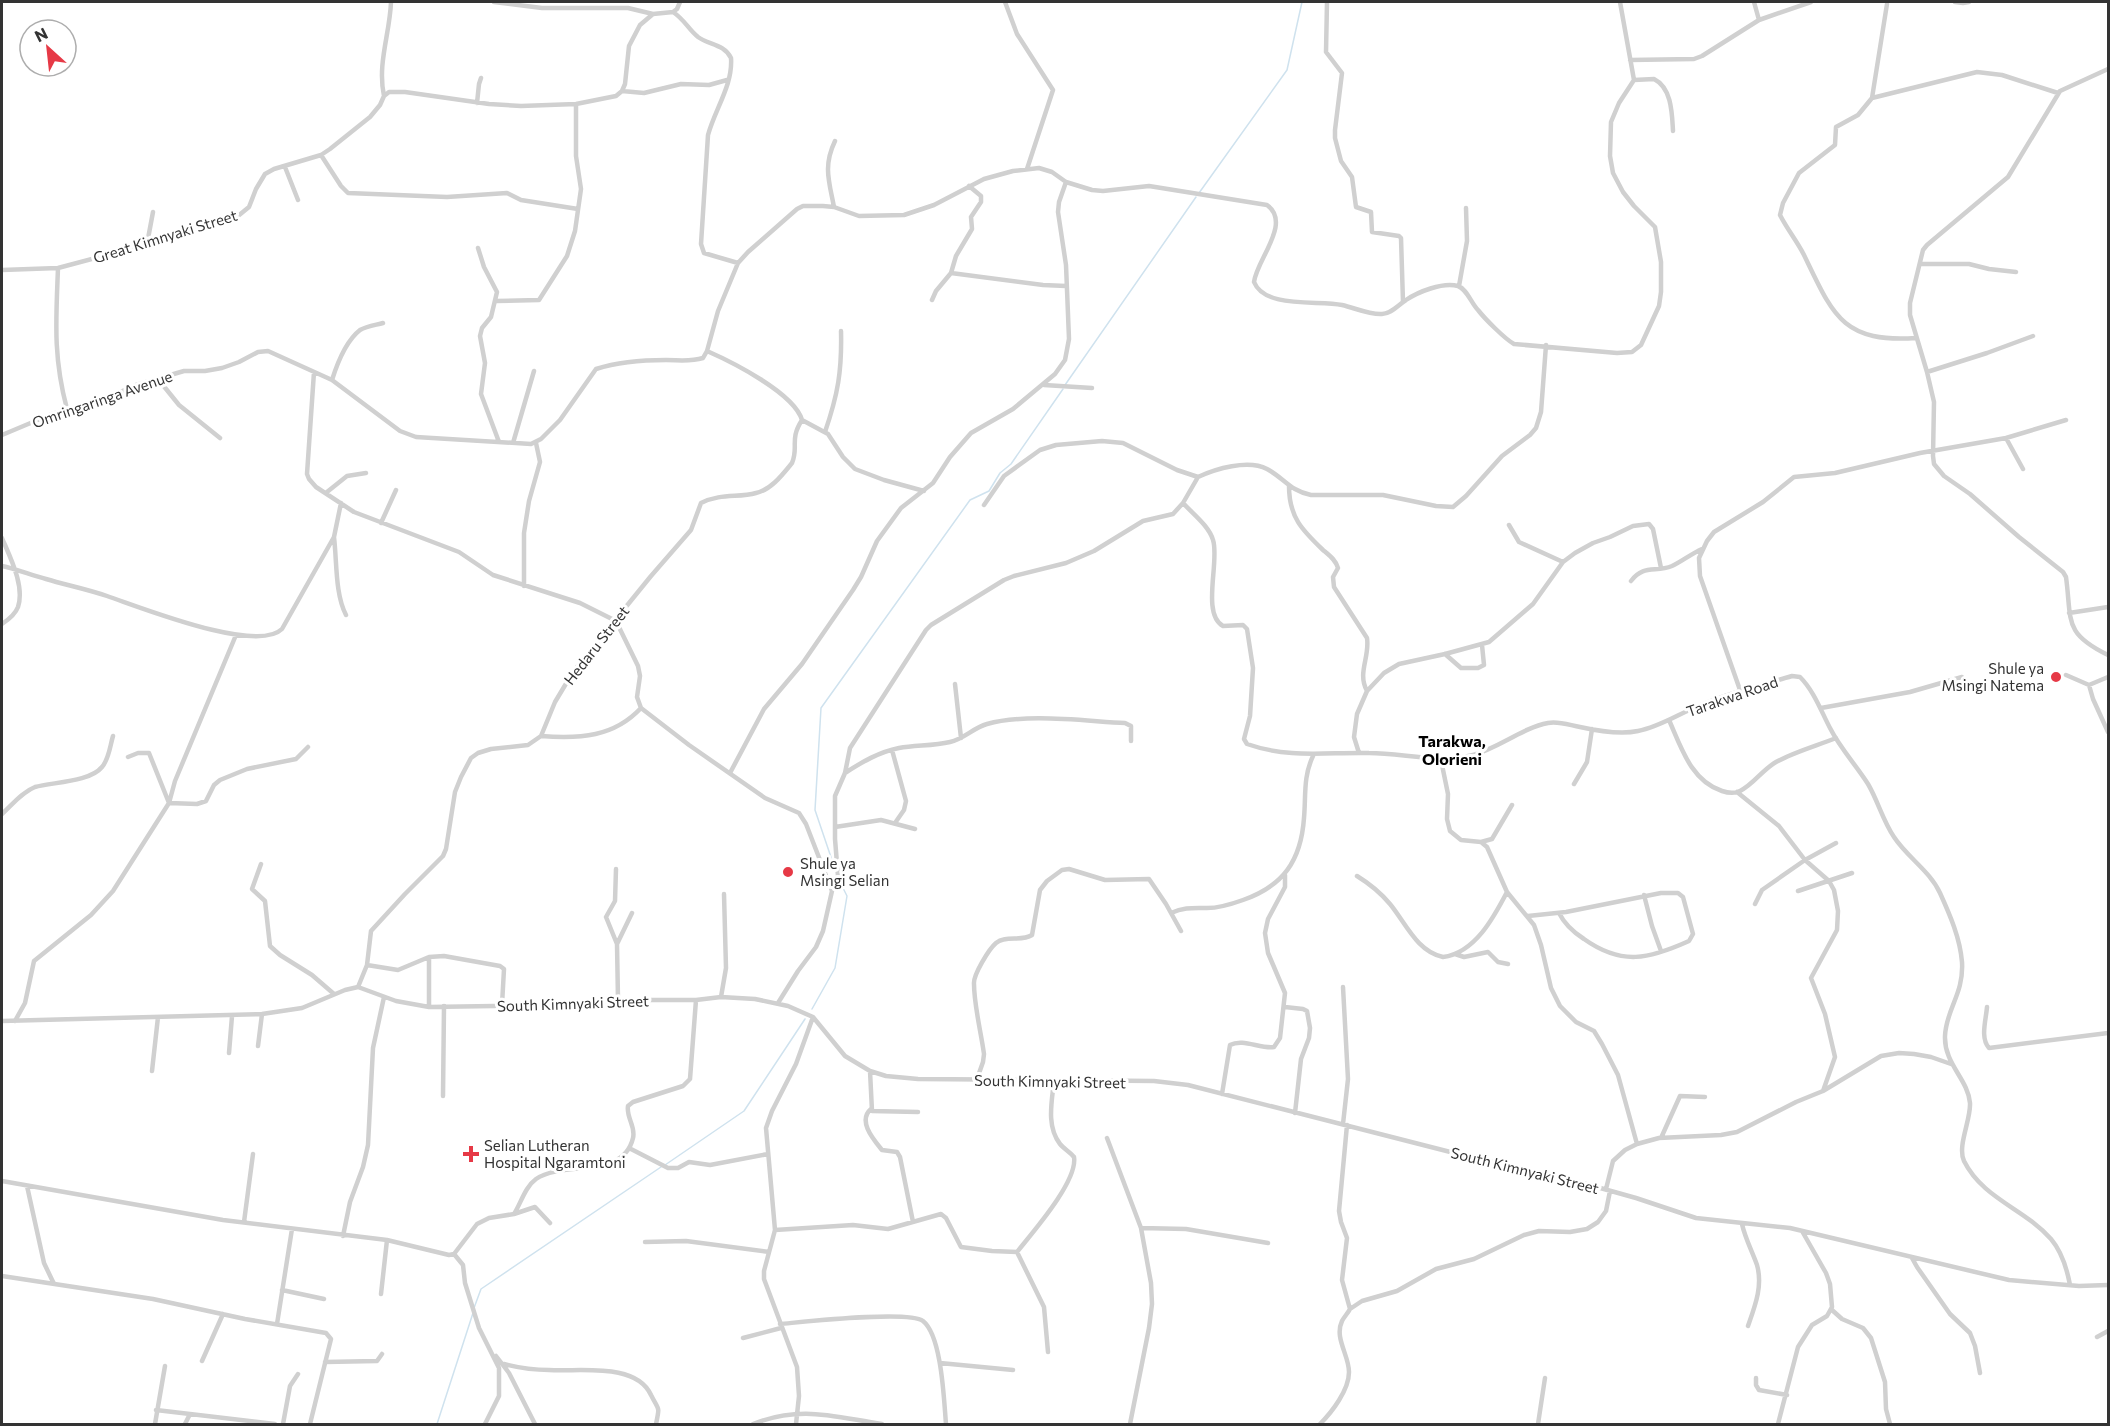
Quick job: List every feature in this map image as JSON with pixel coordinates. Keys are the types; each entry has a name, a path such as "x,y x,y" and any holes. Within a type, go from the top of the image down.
{"street":[{"path":"391,2 382,59 381,77 384,96 395,91 477,103 521,106 576,104 604,99 622,91 654,92 681,84 709,85 727,80"},
{"path":"494,2 542,8 628,8 652,14 673,12 680,2"},
{"path":"576,8 577,2"},
{"path":"1005,2 1017,34 1053,90 1027,169"},
{"path":"1327,2 1326,52 1342,74 1335,130 1340,157 1352,177 1356,207 1371,212 1372,234 1395,235 1401,238 1403,302"},
{"path":"525,586 524,533 529,501 540,462 536,443 560,420 596,369 649,361 703,358 718,311 738,263 797,209 814,205 834,207 859,216 904,215 933,205 984,179 1027,169 1044,169 1066,182 1092,190 1161,187 1267,205 1274,213 1276,225 1254,278 1255,285 1267,296 1292,302 1329,303 1381,315 1390,312 1419,293 1431,289 1458,286 1464,290 1478,311 1514,344 1617,353 1632,352 1641,345 1659,306 1662,274 1655,226 1628,200 1613,173 1610,156 1611,122 1619,103 1634,80 1620,2"},
{"path":"1754,2 1759,20"},
{"path":"1630,60 1694,59 1759,20 1811,2"},
{"path":"1955,2 1969,2"},
{"path":"1887,4 1872,98 1858,115 1836,126 1835,145 1832,149 1799,173 1782,203 1780,215 1797,241 1829,305 1847,326 1856,332 1878,338 1916,338"},
{"path":"673,12 685,21 700,38 728,52 732,65 725,92 711,122 708,135 701,244 704,253 738,263"},
{"path":"622,91 631,39 640,25 652,14"},
{"path":"2109,69 2064,87 2058,93 2008,177 1927,245 1923,250 1910,303 1910,315 1934,402 1934,464 1944,476 1970,494 2063,572 2066,577 2070,613 2078,636 2087,644 2109,655"},
{"path":"1872,98 1955,75 1977,72 2002,75 2058,93"},
{"path":"477,103 482,78"},
{"path":"1634,80 1654,79 1664,88 1671,108 1673,132"},
{"name":"Great Kimnyaki Street","path":"2,270 58,267 147,244 204,222 238,216 249,207 265,174 274,169 321,155 370,117 384,96"},
{"path":"496,301 532,302 541,298 570,248 581,189 576,156 576,104"},
{"path":"834,207 827,170 830,152 835,141"},
{"path":"321,155 348,193 426,197 507,193 520,200 578,209"},
{"path":"285,166 298,200"},
{"path":"730,773 768,704 802,664 857,584 882,532 901,508 933,483 950,457 971,433 1012,409 1044,385 1060,368 1068,348 1065,252 1058,212 1066,182"},
{"path":"932,300 936,291 951,273 956,255 972,229 971,217 981,202 981,196 969,186"},
{"path":"1458,286 1467,241 1466,208"},
{"path":"147,244 153,212"},
{"path":"478,248 484,267 497,292 491,317 482,328 480,336 485,363 481,394 499,442"},
{"path":"1920,264 1969,264 2016,272"},
{"path":"58,267 55,343 59,377 67,409"},
{"path":"951,273 1066,286"},
{"path":"332,380 340,358 355,336 366,327 383,323"},
{"path":"825,432 839,390 842,369 841,331"},
{"path":"1927,372 2033,336"},
{"path":"778,1003 820,940 838,876 834,796 845,773 848,755 855,738 931,625 1004,580 1075,560 1143,521 1173,514 1183,503 1198,477 1206,473 1256,465 1268,469 1289,486 1311,495 1383,495 1446,507 1458,504 1502,456 1536,428 1541,412 1546,345"},
{"name":"Omringaringa Avenue","path":"2,435 67,409 102,400 129,387 184,371 222,368 263,351 274,353 332,380 407,434 435,438 536,443"},
{"path":"707,351 745,369 766,383 798,412 802,420 813,428 825,432 855,469 924,491"},
{"path":"513,443 534,371"},
{"path":"314,372 307,474 312,482 354,512 459,552 493,575 580,603 616,621 638,666 640,676 637,697 641,708 688,745 765,798 799,813 806,824 832,891"},
{"path":"158,379 180,406 220,438"},
{"path":"1044,385 1092,388"},
{"name":"Hedaru Street","path":"541,736 555,702 573,672 691,530 701,503 727,496 758,493 769,487 794,459 794,437 802,420"},
{"path":"1740,690 1700,576 1699,558 1702,549 1714,532 1763,502 1794,477 1835,473 1933,451 2006,438 2066,420"},
{"path":"2006,438 2023,469"},
{"path":"984,505 1004,476 1040,450 1056,445 1102,441 1123,443 1177,470 1198,477"},
{"path":"327,492 347,476 366,473"},
{"path":"1289,486 1293,515 1318,545 1336,562 1338,568 1333,577 1334,587 1367,638 1368,646 1362,675 1367,691"},
{"path":"381,523 396,490"},
{"path":"2,566 108,596 185,623 236,635 270,636 278,633 290,618 333,537 341,503"},
{"name":"Tarakwa Road","path":"1183,503 1211,534 1214,543 1213,603 1217,621 1223,626 1243,625 1247,629 1253,668 1250,716 1245,741 1247,744 1313,756 1359,753 1442,760 1481,753 1546,723 1560,723 1623,733 1640,731 1740,690 1798,675 1804,680 1836,738 1868,783 1894,838 1939,891 1958,939 1962,972 1958,995 1944,1038 1951,1064 1970,1101 1962,1151 1964,1162 1987,1190 2050,1238 2062,1256 2070,1285"},
{"path":"1359,753 1354,737 1355,723 1367,691 1377,678 1399,664 1482,645 1494,639 1510,622 1529,608 1563,562 1593,543 1634,526 1646,524 1653,529 1661,568"},
{"path":"1509,525 1519,542 1563,562"},
{"path":"333,537 339,578 338,598 346,615"},
{"path":"2,538 15,569 19,589 18,606 10,618 2,624"},
{"path":"1631,581 1640,572 1673,566 1683,558 1702,549"},
{"path":"2070,613 2109,607"},
{"path":"15,1021 25,1003 34,961 91,915 114,891 169,803 175,781 236,635"},
{"path":"1445,654 1461,668 1478,668 1485,661 1482,645"},
{"path":"2066,675 2089,685 2109,677"},
{"path":"1821,708 1910,692 1962,677"},
{"path":"955,684 961,738"},
{"path":"2089,685 2093,699 2109,732"},
{"path":"2,1021 262,1014 302,1008 334,994 358,987 367,965 371,931 443,856 455,792 471,759 478,753 490,749 528,745 541,736 571,737 611,731 627,723 641,708"},
{"path":"845,773 871,757 892,750 940,744 961,738 977,727 990,723 1057,719 1125,723 1131,726 1131,741"},
{"path":"1669,720 1697,776 1711,787 1726,792 1737,792 1748,786 1775,763 1836,738"},
{"path":"1574,784 1587,762 1592,729"},
{"path":"2,814 23,794 35,788 65,782 98,771 107,759 113,736"},
{"path":"169,803 202,803 220,780 247,769 296,759 308,747"},
{"path":"892,750 906,801 906,806 895,823"},
{"path":"128,757 143,752 150,754 169,803"},
{"path":"1222,1094 1230,1045 1238,1043 1268,1048 1278,1044 1280,1038 1285,993 1268,953 1265,933 1268,919 1285,887 1286,874 1302,835 1305,780 1313,756"},
{"path":"1442,760 1448,794 1447,819 1450,831 1461,840 1481,842 1492,839 1512,805"},
{"path":"1737,792 1779,825 1805,860 1829,881 1834,890 1837,930 1811,978 1825,1014 1830,1042 1835,1053 1823,1091"},
{"path":"835,827 881,820 915,829"},
{"path":"1481,842 1490,852 1507,892 1528,916 1539,936 1551,988 1556,998 1566,1014 1594,1031 1618,1075 1637,1144"},
{"path":"1755,904 1762,890 1805,860 1836,843"},
{"path":"261,864 252,889 265,901 270,946 312,975 334,994"},
{"path":"616,869 615,901 606,917 617,944 618,1000"},
{"path":"977,1079 984,1054 974,978 995,943 1004,939 1024,939 1032,934 1040,890 1054,874 1069,869 1092,878 1105,880 1149,879 1182,931"},
{"path":"1798,891 1852,873"},
{"path":"1171,913 1186,907 1215,907 1241,901 1269,889 1286,874"},
{"path":"1357,876 1370,884 1390,904 1414,938 1439,956 1455,954 1476,939 1496,912 1507,892"},
{"path":"1528,916 1559,913 1644,895 1672,892 1683,897 1692,928 1692,939 1643,957 1621,957 1598,949 1572,931 1559,913"},
{"path":"721,997 726,968 724,894"},
{"path":"1644,895 1661,951"},
{"path":"617,944 632,913"},
{"path":"1455,954 1464,957 1488,952 1496,960 1508,964"},
{"path":"367,965 398,970 429,957 444,956 503,968 502,1005"},
{"path":"429,957 429,1007"},
{"name":"South Kimnyaki Street","path":"358,987 384,997 429,1007 557,1005 618,1000 696,1000 721,997 778,1003 813,1017 845,1056 870,1071 918,1079 1167,1082 1188,1085 1608,1190 1696,1218 1778,1226 2009,1280 2070,1285 2109,1285"},
{"path":"1343,987 1348,1079 1339,1218 1347,1238 1342,1280 1350,1309"},
{"path":"343,1236 350,1202 363,1167 368,1145 373,1048 384,997"},
{"path":"514,1214 529,1185 540,1177 610,1162 622,1156 629,1148 634,1132 627,1114 628,1106 633,1102 683,1086 690,1080 696,1000"},
{"path":"443,1096 444,1006"},
{"path":"1285,1007 1306,1011 1310,1028 1310,1038 1301,1059 1295,1113"},
{"path":"1988,1007 1984,1034 1989,1048 2109,1033"},
{"path":"258,1046 262,1014"},
{"path":"229,1053 231,1016"},
{"path":"152,1071 158,1017"},
{"path":"796,1425 797,1367 764,1279 775,1230 766,1128 796,1064 813,1017"},
{"path":"1320,1425 1332,1411 1349,1376 1340,1329 1350,1309 1366,1299 1396,1291 1436,1269 1474,1259 1524,1235 1587,1229 1598,1222 1606,1211 1613,1161 1625,1150 1637,1144 1661,1138 1722,1135 1737,1132 1823,1091 1881,1056 1899,1053 1914,1054 1951,1064"},
{"path":"870,1071 871,1109 875,1113 918,1112"},
{"path":"775,1230 853,1225 888,1229 944,1215 961,1247 1017,1252 1060,1196 1073,1170 1074,1156 1061,1146 1053,1130 1051,1119 1054,1081"},
{"path":"1661,1138 1680,1096 1705,1097"},
{"path":"871,1109 867,1112 865,1121 873,1139 882,1150 897,1152 899,1155 913,1222"},
{"path":"1107,1138 1141,1228 1152,1304 1130,1425"},
{"path":"629,1148 668,1168 678,1168 689,1162 715,1164 768,1154"},
{"path":"244,1222 253,1154"},
{"path":"2,1181 223,1220 387,1240 449,1255 454,1254 477,1224 489,1218 514,1214 535,1207 550,1223"},
{"path":"27,1186 44,1263 54,1284"},
{"path":"1742,1224 1759,1277 1757,1302 1748,1326"},
{"path":"1141,1228 1186,1229 1268,1243"},
{"path":"277,1324 292,1229"},
{"path":"1802,1231 1826,1273 1830,1284 1832,1310 1842,1319 1863,1328 1871,1338 1885,1382 1886,1409 1890,1425"},
{"path":"381,1294 387,1240"},
{"path":"645,1242 686,1241 769,1252"},
{"path":"1017,1252 1044,1307 1048,1352"},
{"path":"454,1254 463,1265 468,1294 479,1328 498,1364 501,1387 497,1403 485,1425"},
{"path":"1912,1258 1950,1314 1970,1333 1980,1373"},
{"path":"2,1276 153,1299 328,1334 331,1339 310,1425"},
{"path":"282,1290 324,1299"},
{"path":"1778,1425 1781,1407 1803,1336 1812,1325 1832,1310"},
{"path":"202,1361 223,1314"},
{"path":"743,1338 781,1326 846,1319 916,1318 923,1321 933,1336 940,1364 946,1425"},
{"path":"2097,1336 2109,1331"},
{"path":"492,1352 504,1365 535,1425"},
{"path":"325,1362 377,1361 382,1354"},
{"path":"940,1364 1013,1370"},
{"path":"504,1365 549,1371 617,1372 630,1375 646,1386 658,1405 656,1425"},
{"path":"155,1425 165,1366"},
{"path":"283,1425 290,1386 298,1374"},
{"path":"1538,1425 1545,1378"},
{"path":"1756,1378 1759,1390 1786,1395"},
{"path":"156,1410 275,1425"},
{"path":"753,1425 764,1420 798,1413 814,1413 882,1425"},
{"path":"185,1425 190,1414"}],"waterway":[{"path":"1199,193 1287,70 1302,2"},
{"path":"1065,385 1196,197"},
{"path":"835,869 815,810 821,708 970,500 989,491 1000,473 1011,464 1063,389"},
{"path":"812,1009 835,968 847,896 841,884"},
{"path":"665,1165 744,1111 805,1019"},
{"path":"474,1308 481,1289 661,1167"},
{"path":"437,1424 473,1313"}],"place":[{"name":"Shule ya Msingi Natema","path":"2056,677"},
{"name":"Shule ya Msingi Selian","path":"788,872"},
{"name":"Selian Lutheran Hospital Ngaramtoni","path":"471,1154"}],"district":[{"name":"Tarakwa, Olorieni","path":"1452,749"}]}
